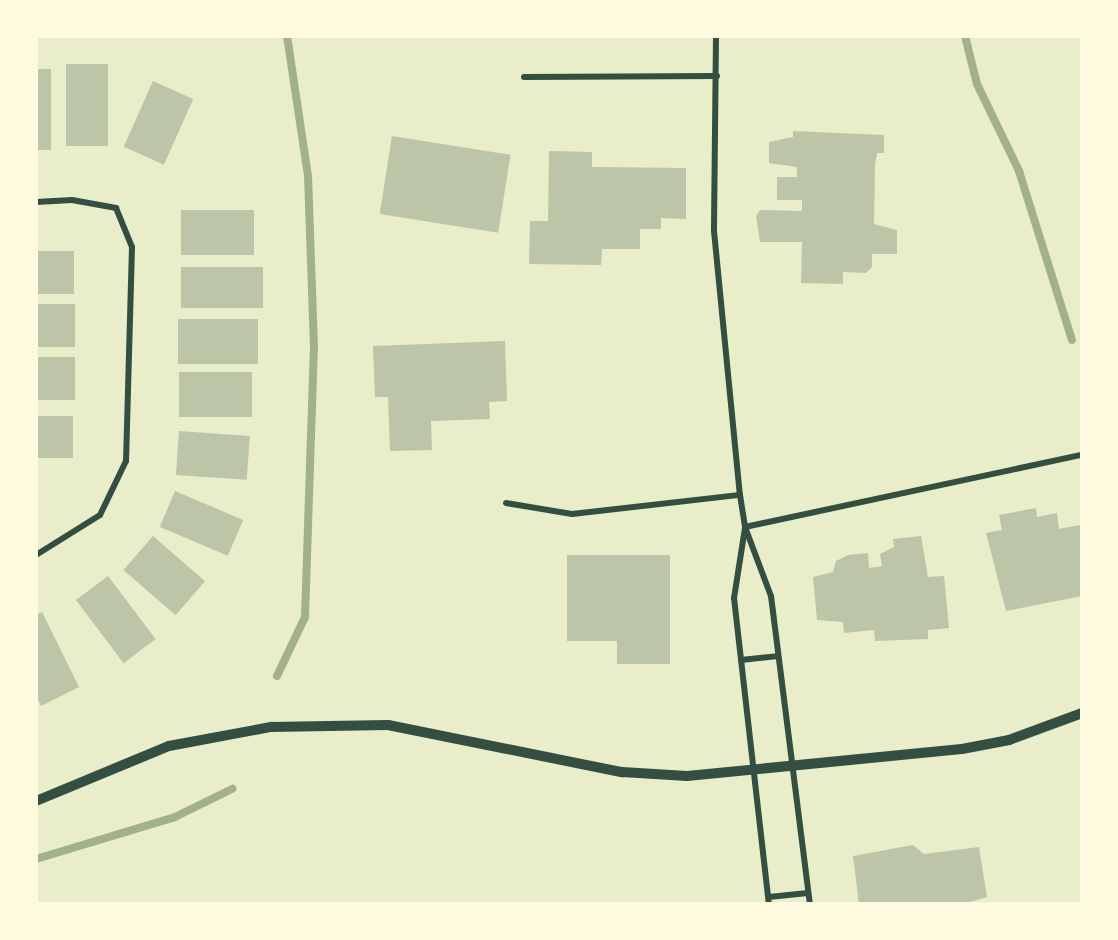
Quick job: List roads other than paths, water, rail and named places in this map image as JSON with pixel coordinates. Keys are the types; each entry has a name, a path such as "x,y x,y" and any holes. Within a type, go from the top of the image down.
{"street":[{"path":"716,36 714,231 740,495 745,527 771,596 810,904"},
{"path":"524,77 717,76"},
{"path":"36,202 72,200 116,208 132,247 126,462 100,515 36,555"},
{"path":"745,527 1082,455"},
{"path":"506,502 572,514 740,495"},
{"path":"745,527 734,598 769,900 808,893"},
{"path":"741,660 778,656"},
{"path":"36,801 136,756 198,738 271,727 343,724 420,730 622,772 754,772 1009,740 1082,713"}],"waterway":[{"path":"277,676 305,617 314,347 308,176 287,36"},
{"path":"965,36 977,84 1019,171 1072,340"},
{"path":"36,859 175,817 232,789"}]}
